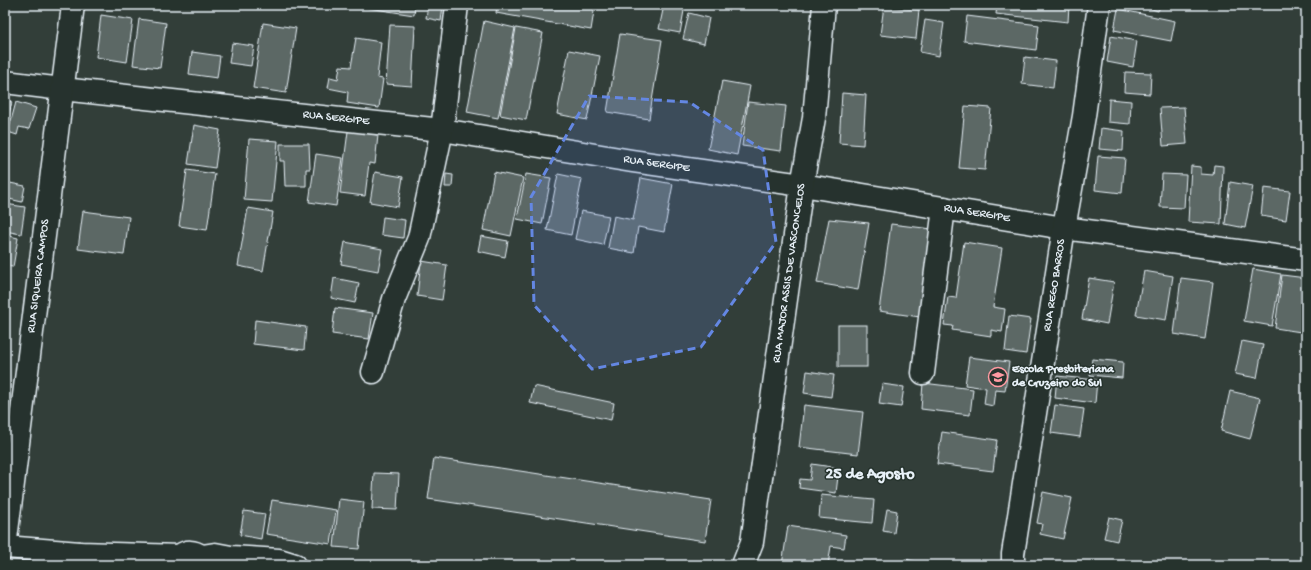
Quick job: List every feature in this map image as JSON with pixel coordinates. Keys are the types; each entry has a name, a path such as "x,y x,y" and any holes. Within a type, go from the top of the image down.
{"street":[{"name":"RUA SIQUEIRA CAMPOS","path":"5,547 73,5"},
{"path":"373,372 394,299 419,238 442,130 457,5"},
{"name":"RUA MAJOR ASSIS DE VASCONCELOS","path":"744,565 752,542 802,185 814,118 824,5"},
{"name":"RUA REGO BARROS","path":"1013,565 1013,554 1064,228 1084,116 1099,5"},
{"name":"RUA SERGIPE","path":"5,82 442,130 632,161 802,185 1064,228 1306,260"},
{"path":"923,373 944,208"},
{"name":"RUA MAJOR ASSIS DE VASCONCELOS","path":"752,542 756,565"},
{"path":"5,547 87,559 177,560 187,552 195,552 204,561 215,554 231,557 279,560 295,565"}],"highlighted area":[{"path":"589,96 689,102 763,150 776,242 701,347 592,369 534,305 531,197"}],"building":[{"path":"368,5 415,5 414,15 368,8"},
{"path":"428,5 443,5 441,21 426,18"},
{"path":"497,5 595,5 591,30 496,13"},
{"path":"664,5 685,5 680,33 659,29"},
{"path":"997,5 1069,5 1068,22 996,14"},
{"path":"1139,5 1161,5 1158,11"},
{"path":"884,6 919,10 916,39 880,35"},
{"path":"1118,9 1175,21 1171,41 1114,30"},
{"path":"689,13 709,18 704,44 683,39"},
{"path":"101,15 133,20 127,62 96,57"},
{"path":"967,16 1039,25 1036,50 964,41"},
{"path":"139,19 166,23 160,68 133,65"},
{"path":"925,20 944,23 939,56 920,52"},
{"path":"484,21 515,28 498,118 467,112"},
{"path":"263,23 296,28 286,93 253,88"},
{"path":"390,25 415,26 412,86 386,84"},
{"path":"516,28 543,33 526,120 500,115"},
{"path":"620,34 662,40 649,119 607,112"},
{"path":"1111,36 1137,41 1133,67 1107,62"},
{"path":"356,38 381,42 377,78 383,79 379,108 347,103 348,92 328,88 330,77 338,79 340,66 351,67"},
{"path":"232,43 254,46 251,66 229,63"},
{"path":"569,50 600,56 587,120 557,114"},
{"path":"192,52 220,56 217,78 189,74"},
{"path":"1025,57 1056,61 1053,88 1022,84"},
{"path":"1125,72 1151,73 1150,94 1124,92"},
{"path":"722,81 750,86 737,155 708,149"},
{"path":"842,93 866,95 863,145 839,143"},
{"path":"1109,99 1131,101 1130,124 1108,122"},
{"path":"5,100 12,102 5,131"},
{"path":"16,102 36,108 29,129 19,127 17,135 8,132"},
{"path":"748,102 786,106 781,151 742,146"},
{"path":"965,106 991,108 985,170 959,168"},
{"path":"1184,107 1187,144 1163,146 1160,108"},
{"path":"194,125 220,130 215,168 188,164"},
{"path":"1101,128 1124,131 1123,151 1099,149"},
{"path":"348,131 378,135 375,164 369,163 365,196 340,193"},
{"path":"249,139 278,141 272,202 244,200"},
{"path":"280,144 309,144 310,169 306,169 306,186 285,186 284,161 280,161"},
{"path":"316,154 343,158 336,206 309,202"},
{"path":"1098,156 1125,158 1122,193 1095,190"},
{"path":"1214,165 1223,166 1221,224 1188,222 1191,166 1201,167 1201,174 1213,175"},
{"path":"187,170 215,174 207,230 179,226"},
{"path":"375,172 403,177 398,207 370,202"},
{"path":"494,172 523,178 511,236 483,230"},
{"path":"446,174 453,175 452,187 445,187"},
{"path":"526,174 551,178 542,224 517,219"},
{"path":"558,174 582,179 571,235 547,230"},
{"path":"1162,174 1186,175 1184,208 1160,207"},
{"path":"641,178 673,184 664,232 638,227 634,253 608,248 614,216 633,220"},
{"path":"5,182 25,186 22,202 5,198"},
{"path":"1230,182 1253,186 1245,228 1225,224"},
{"path":"1264,188 1290,191 1286,220 1261,216"},
{"path":"5,204 25,207 21,234 5,231"},
{"path":"248,208 273,212 263,271 238,266"},
{"path":"83,211 129,217 124,255 78,249"},
{"path":"581,211 609,216 603,245 575,239"},
{"path":"383,217 405,220 403,238 381,235"},
{"path":"829,219 869,223 858,290 817,283"},
{"path":"891,224 932,229 920,317 879,311"},
{"path":"5,235 18,238 13,267 5,266"},
{"path":"481,236 508,241 505,257 478,251"},
{"path":"345,242 382,249 378,271 341,264"},
{"path":"964,242 1002,248 993,307 1005,309 1002,332 991,330 991,336 952,330 953,326 944,325 948,297 956,298"},
{"path":"421,261 447,265 442,300 417,296"},
{"path":"1253,269 1281,274 1272,326 1244,321"},
{"path":"1144,271 1173,276 1166,320 1136,315"},
{"path":"1282,275 1306,278 1306,295 1301,332 1275,328"},
{"path":"334,278 359,283 355,303 331,298"},
{"path":"1089,278 1114,282 1107,324 1082,319"},
{"path":"1181,278 1213,282 1205,339 1174,334"},
{"path":"335,308 373,313 369,339 332,334"},
{"path":"1009,316 1031,319 1026,354 1005,351"},
{"path":"255,320 306,327 304,350 253,344"},
{"path":"838,325 867,325 867,367 838,367"},
{"path":"1242,341 1263,345 1257,378 1235,374"},
{"path":"969,357 1009,362 1005,391 995,390 993,406 984,404 986,388 965,385"},
{"path":"1092,359 1123,362 1122,378 1090,375"},
{"path":"807,371 834,375 831,397 804,393"},
{"path":"1057,376 1097,380 1095,403 1055,398"},
{"path":"923,383 973,389 970,415 921,409"},
{"path":"882,384 904,387 901,407 879,404"},
{"path":"534,386 614,403 611,420 530,403"},
{"path":"1230,391 1260,398 1250,439 1221,431"},
{"path":"804,405 863,412 858,454 799,447"},
{"path":"1055,405 1084,409 1080,437 1051,433"},
{"path":"942,432 997,440 993,471 937,464"},
{"path":"434,458 711,500 705,541 428,499"},
{"path":"812,464 839,468 836,493 799,488 800,479 810,480"},
{"path":"374,473 399,474 397,510 372,509"},
{"path":"1043,492 1072,498 1063,539 1040,534 1042,524 1037,523"},
{"path":"821,495 874,500 872,523 819,518"},
{"path":"339,499 364,502 359,549 334,547"},
{"path":"272,500 336,510 331,544 266,534"},
{"path":"887,509 897,511 894,533 883,531"},
{"path":"244,511 265,514 261,539 240,535"},
{"path":"1109,517 1122,520 1117,541 1104,538"},
{"path":"788,526 846,535 844,548 831,546 828,565 782,565"},
{"path":"905,559 930,565 904,565"}],"place":[{"name":"Escola Presbiteriana de Cruzeiro do Sul","path":"998,377"}],"district":[{"name":"25 de Agosto","path":"870,475"}]}
